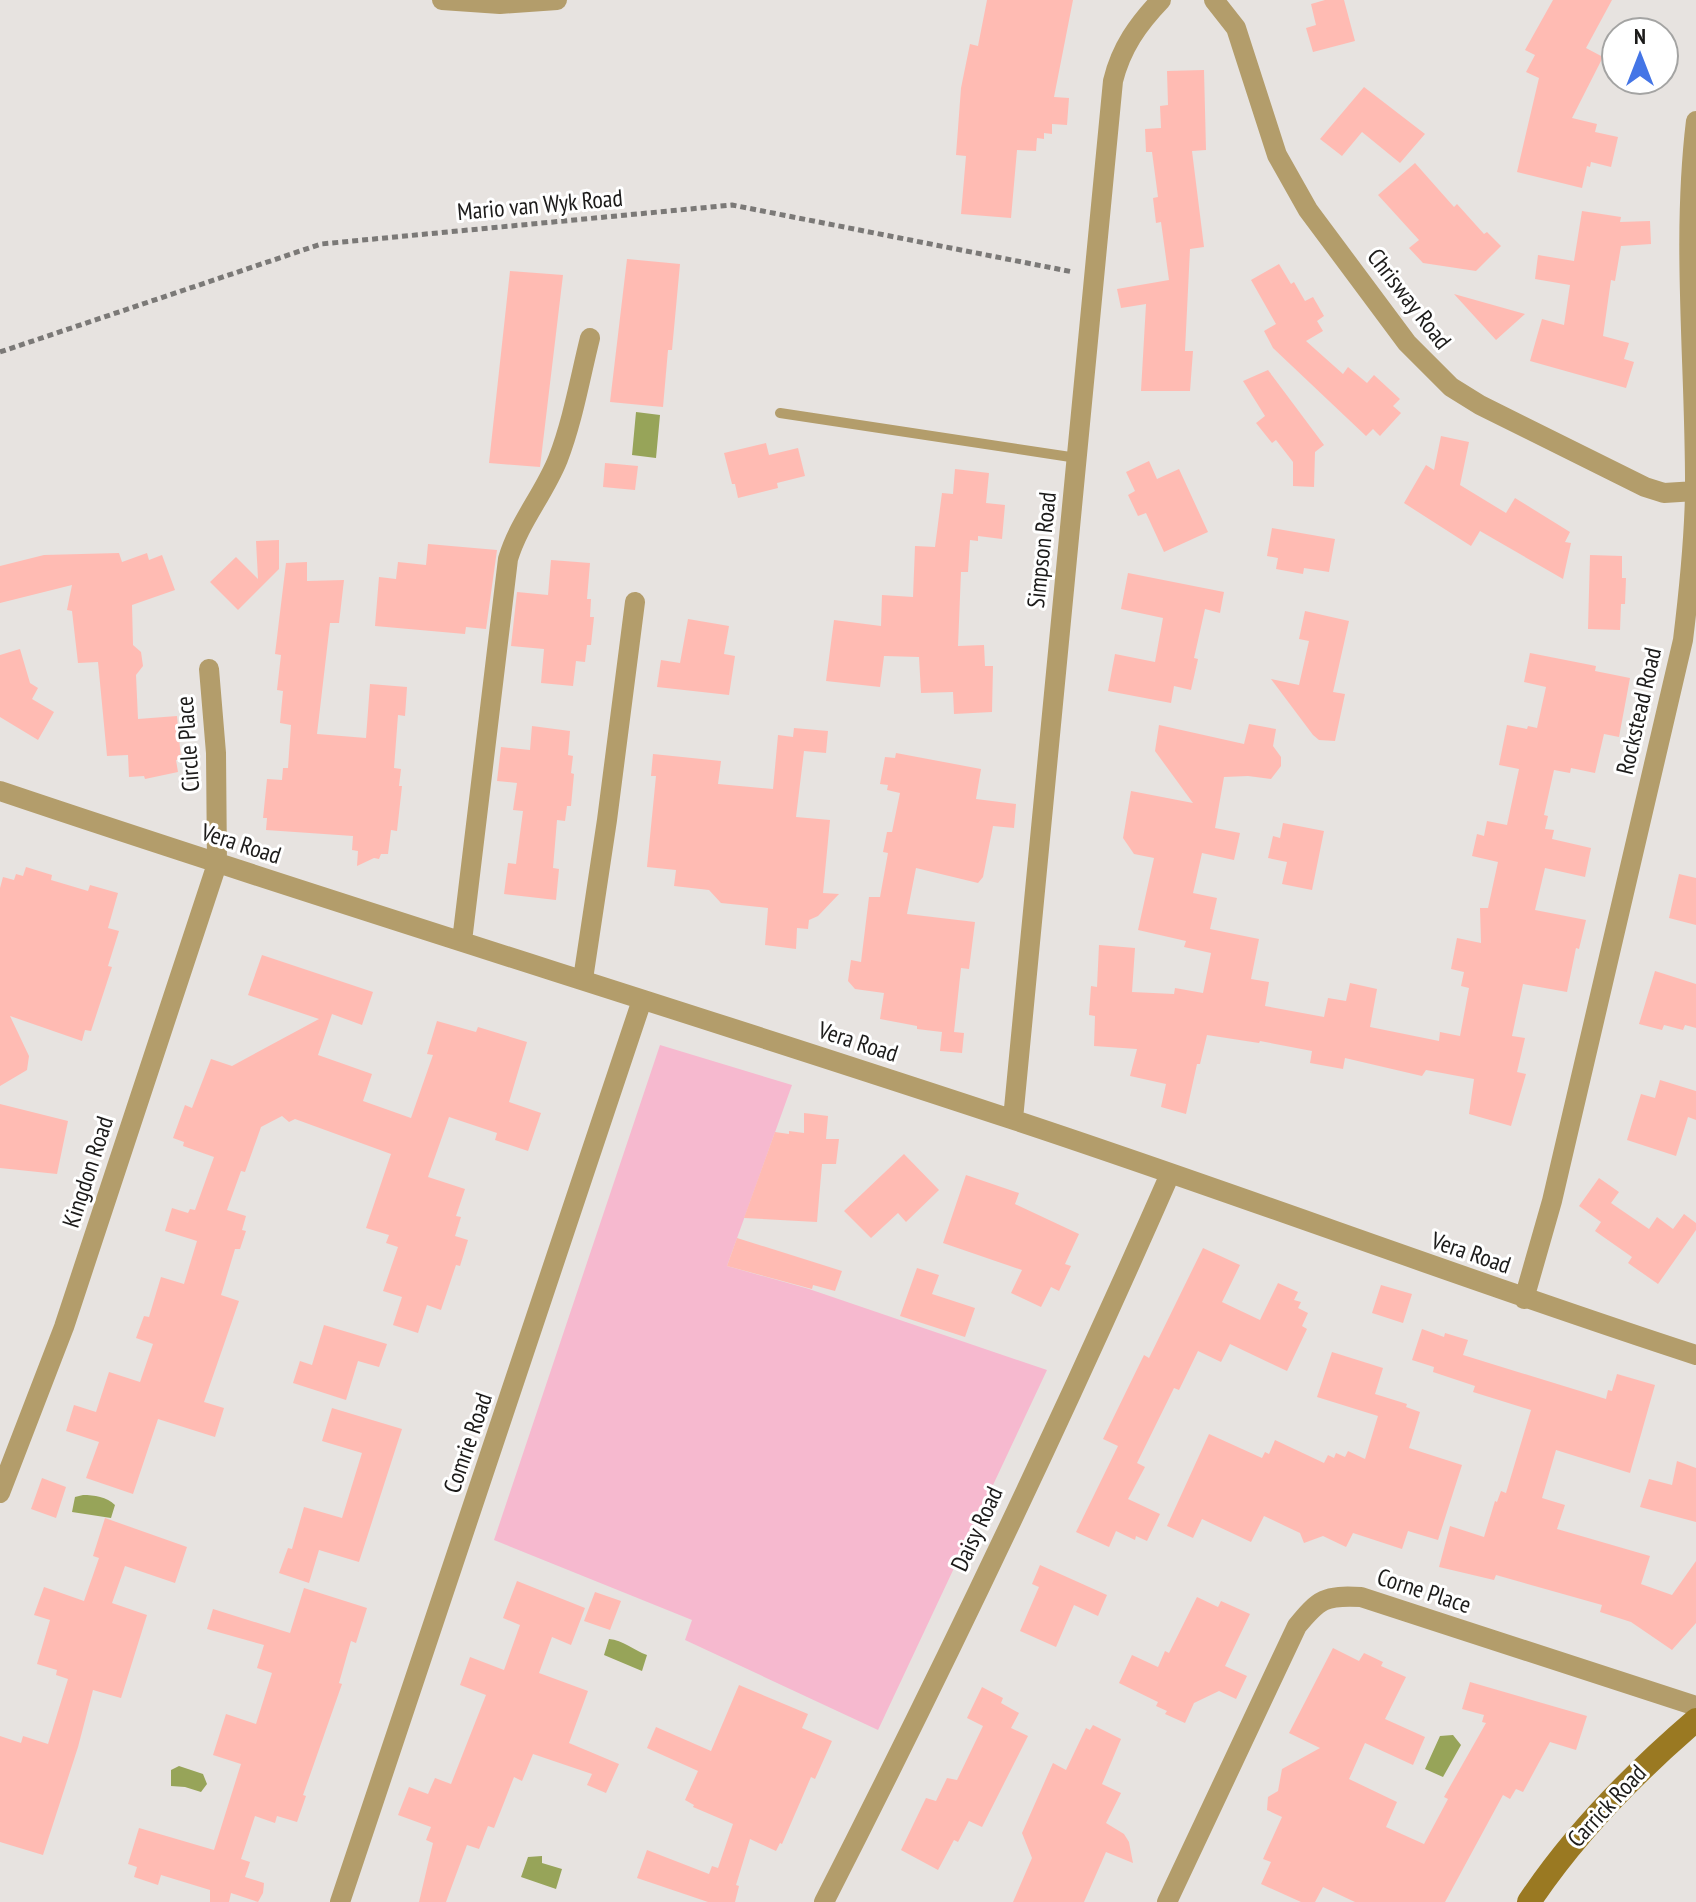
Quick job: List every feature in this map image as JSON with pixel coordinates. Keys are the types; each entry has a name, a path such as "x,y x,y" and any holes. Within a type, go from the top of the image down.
{"street":[{"path":"442,0 522,4 557,0"},
{"name":"Simpson Road","path":"1013,1119 1113,81 1117,63 1128,41 1161,0"},
{"name":"Chrisway Road","path":"1214,0 1236,28 1277,155 1308,210 1407,343 1430,369 1480,405 1645,487 1664,493 1696,491"},
{"name":"Rockstead Road","path":"1524,1299 1552,1201 1683,640 1691,576 1696,491 1690,261 1692,154 1696,121"},
{"path":"462,941 508,559 522,522 557,459 590,338"},
{"path":"583,979 635,602"},
{"name":"Circle Place","path":"209,669 216,753 217,864"},
{"name":"Vera Road","path":"0,791 217,864 1013,1119 1524,1299 1696,1355"},
{"name":"Kingdon Road","path":"0,1493 64,1327 217,864"},
{"name":"Comrie Road","path":"340,1902 642,1000"},
{"name":"Daisy Road","path":"824,1902 903,1746 1129,1268 1170,1174"},
{"name":"Corne Place","path":"1167,1902 1297,1626 1315,1605 1337,1596 1361,1597 1696,1706"},
{"name":"Carrick Road","path":"1529,1902 1554,1864 1590,1822 1651,1758 1696,1720"}],"lane":[{"path":"780,413 1077,458"}],"path":[{"name":"Mario van Wyk Road","path":"0,352 321,244 732,205 1094,276"}],"shaded area":[{"path":"636,412 660,415 656,458 632,455"},
{"path":"660,1045 792,1085 727,1266 809,1289 1047,1370 878,1730 685,1640 692,1620 494,1540"},
{"path":"83,1495 112,1502 115,1505 111,1518 72,1512 75,1497"},
{"path":"609,1639 647,1655 642,1671 604,1655"},
{"path":"1453,1735 1461,1745 1443,1777 1425,1769 1440,1736"},
{"path":"179,1766 203,1774 207,1784 201,1792 171,1786 171,1770"},
{"path":"542,1856 542,1863 562,1869 556,1889 521,1877 528,1857"}],"building":[{"path":"987,0 1073,0 1054,97 1069,98 1067,125 1052,124 1052,134 1044,133 1044,139 1037,138 1036,151 1017,150 1011,218 961,214 966,156 956,155 961,88 970,44 978,46"},
{"path":"1344,0 1355,41 1313,52 1306,28 1316,25 1311,4"},
{"path":"1553,0 1612,0 1603,16 1600,16 1600,22 1586,48 1600,55 1600,63 1572,118 1597,124 1595,132 1618,137 1611,167 1591,162 1590,167 1587,166 1582,188 1517,172 1539,78 1526,72 1535,55 1525,50"},
{"path":"1204,70 1206,150 1192,151 1204,247 1190,249 1185,351 1193,351 1190,391 1141,391 1146,304 1121,308 1117,289 1169,280 1161,222 1156,223 1153,198 1158,197 1152,152 1146,152 1145,129 1161,128 1160,106 1168,105 1167,71"},
{"path":"1364,87 1425,134 1400,163 1362,132 1342,156 1320,139"},
{"path":"1415,163 1454,207 1457,204 1484,234 1487,232 1501,246 1476,271 1423,263 1409,248 1419,240 1378,195"},
{"path":"1582,211 1621,217 1620,222 1650,221 1651,244 1621,246 1615,281 1611,280 1603,336 1629,343 1624,359 1634,362 1626,388 1530,361 1542,319 1564,325 1570,285 1535,279 1538,255 1574,261"},
{"path":"627,259 680,264 663,407 610,402"},
{"path":"1279,264 1305,301 1313,297 1324,316 1317,321 1323,331 1306,341 1343,374 1348,367 1367,383 1374,375 1400,399 1393,406 1401,413 1380,436 1373,429 1366,436 1273,348 1264,331 1276,324 1251,280"},
{"path":"510,271 563,275 540,467 489,463"},
{"path":"1454,294 1525,314 1496,340"},
{"path":"1268,370 1324,445 1315,452 1314,487 1293,486 1293,462 1276,440 1272,443 1256,423 1265,416 1243,381"},
{"path":"1441,436 1469,442 1460,485 1506,513 1515,498 1570,532 1565,542 1571,543 1563,579 1480,531 1471,546 1404,503 1426,465 1434,470"},
{"path":"766,443 769,455 798,448 805,476 777,483 778,488 738,498 724,453"},
{"path":"1149,461 1157,479 1179,469 1208,532 1164,552 1146,513 1138,516 1128,495 1135,491 1126,472"},
{"path":"605,463 638,466 635,490 603,487"},
{"path":"955,469 989,473 986,503 1005,505 1002,539 978,536 978,541 970,540 968,572 961,572 958,646 984,645 985,666 993,666 992,712 954,714 953,692 921,693 919,657 884,656 880,687 826,681 834,620 881,626 882,595 913,597 915,546 935,547 942,493 953,494"},
{"path":"1272,528 1335,539 1329,572 1304,568 1303,574 1276,569 1278,558 1267,556"},
{"path":"279,540 279,569 238,610 210,582 236,557 258,579 256,541"},
{"path":"428,544 497,550 486,629 466,627 465,634 375,626 379,577 396,579 398,562 426,565"},
{"path":"119,553 122,562 147,553 149,560 162,555 175,590 132,605 133,645 141,652 143,666 136,675 138,719 177,716 181,759 176,760 178,772 145,779 144,776 129,777 128,755 107,756 98,662 78,663 72,611 67,610 72,585 0,603 0,566 44,555"},
{"path":"1590,555 1622,556 1622,578 1626,578 1620,630 1588,629"},
{"path":"551,560 590,563 587,599 591,599 590,617 594,617 591,645 587,645 585,662 576,661 573,686 541,683 544,649 511,646 517,592 548,595"},
{"path":"307,562 307,581 344,580 339,623 330,623 317,734 366,738 370,684 407,687 405,716 398,715 394,768 401,769 399,786 402,786 397,831 391,830 388,854 381,854 379,859 374,858 357,866 358,851 352,850 353,836 266,830 267,818 263,818 267,779 282,780 283,768 288,768 291,725 280,723 283,691 277,690 281,655 275,654 286,563"},
{"path":"1128,573 1224,592 1220,613 1205,609 1194,658 1198,659 1191,690 1174,686 1171,703 1108,691 1115,654 1155,662 1163,618 1121,609"},
{"path":"1305,611 1349,621 1333,692 1345,694 1335,741 1319,740 1313,735 1271,679 1299,685 1309,641 1299,639"},
{"path":"688,619 729,626 724,654 735,656 729,695 657,687 661,660 680,663"},
{"path":"20,649 30,683 38,688 32,699 54,712 38,740 0,717 0,655"},
{"path":"1530,653 1596,666 1595,671 1630,678 1619,737 1604,734 1595,773 1571,768 1570,773 1554,770 1544,815 1548,816 1545,829 1554,830 1552,839 1591,848 1585,877 1545,868 1535,910 1586,920 1579,949 1576,948 1567,992 1523,984 1512,1036 1525,1038 1517,1072 1526,1074 1511,1126 1469,1114 1474,1079 1426,1070 1422,1076 1345,1058 1343,1069 1310,1063 1312,1051 1207,1035 1186,1114 1161,1107 1166,1084 1130,1076 1137,1049 1094,1046 1095,1016 1089,1015 1091,986 1097,987 1099,945 1135,948 1132,992 1174,994 1175,988 1203,993 1211,953 1184,947 1186,941 1138,930 1154,858 1134,854 1123,838 1131,791 1193,803 1155,751 1159,725 1244,744 1249,724 1276,729 1273,746 1281,757 1281,766 1271,779 1224,777 1215,828 1240,833 1234,860 1202,853 1193,893 1217,898 1210,929 1259,939 1251,979 1269,982 1265,1006 1324,1017 1328,998 1346,1001 1350,983 1377,989 1370,1027 1439,1041 1440,1032 1460,1036 1469,988 1461,986 1464,972 1451,969 1457,938 1481,943 1480,908 1488,908 1498,862 1472,856 1477,834 1484,836 1487,821 1507,825 1519,769 1499,765 1507,725 1537,728 1546,687 1524,682"},
{"path":"532,726 570,731 568,755 573,756 571,773 574,774 571,806 567,806 565,821 557,820 553,868 559,869 556,900 504,894 508,863 516,864 523,811 513,810 517,783 497,781 501,747 530,750"},
{"path":"794,728 828,731 826,753 804,751 796,817 830,820 823,893 839,894 818,916 809,920 808,929 797,928 796,949 765,945 768,908 721,903 709,890 674,886 676,870 647,867 656,776 651,776 653,754 721,761 718,784 773,789 778,735 793,737"},
{"path":"896,753 981,769 976,799 1016,804 1014,828 993,826 983,877 978,883 916,868 907,914 975,922 969,969 961,968 954,1032 964,1033 962,1053 940,1051 942,1032 880,1019 884,993 855,989 848,981 851,960 861,962 869,897 880,897 888,853 883,852 887,832 892,832 900,793 887,790 888,785 880,784 885,757 895,758"},
{"path":"1283,823 1324,831 1312,890 1282,884 1287,862 1268,858 1273,836 1280,838"},
{"path":"26,867 52,875 51,880 88,891 90,885 118,893 108,928 119,931 108,966 112,967 91,1031 85,1030 82,1041 10,1016 29,1056 27,1070 0,1086 0,888 3,877 14,880 16,874 23,876"},
{"path":"1679,874 1696,878 1696,925 1669,918"},
{"path":"262,955 373,992 362,1025 332,1014 318,1055 372,1074 363,1101 411,1118 433,1055 427,1054 437,1021 476,1032 478,1027 527,1042 509,1102 541,1113 528,1151 495,1140 497,1133 449,1117 428,1177 465,1189 456,1216 461,1217 455,1236 468,1240 441,1310 427,1305 418,1333 393,1325 402,1297 383,1291 398,1247 386,1243 389,1235 366,1228 391,1154 295,1119 289,1122 282,1116 261,1127 227,1210 246,1216 242,1230 246,1231 240,1249 235,1249 221,1295 239,1301 204,1402 224,1408 215,1437 158,1419 133,1494 86,1478 99,1442 66,1431 74,1405 96,1412 109,1372 140,1382 153,1344 136,1338 144,1316 149,1317 161,1277 184,1284 197,1241 165,1231 172,1208 188,1213 190,1209 195,1210 214,1157 183,1146 184,1142 173,1138 185,1105 192,1108 211,1059 232,1066 319,1019 248,995"},
{"path":"1655,971 1696,984 1696,1028 1685,1025 1683,1030 1664,1025 1662,1030 1639,1024"},
{"path":"1660,1080 1696,1091 1696,1120 1688,1117 1676,1156 1627,1140 1641,1094 1655,1098"},
{"path":"0,1104 68,1121 57,1174 0,1168"},
{"path":"804,1113 828,1116 826,1139 839,1139 836,1164 822,1164 817,1222 744,1218 775,1132 804,1133"},
{"path":"904,1154 939,1190 906,1222 898,1213 871,1238 844,1211"},
{"path":"966,1175 1019,1193 1015,1204 1079,1234 1065,1264 1071,1266 1059,1291 1051,1287 1041,1307 1011,1293 1022,1270 943,1243"},
{"path":"1599,1178 1619,1192 1611,1203 1649,1229 1657,1217 1673,1229 1684,1214 1696,1223 1696,1230 1658,1284 1628,1263 1632,1257 1595,1231 1601,1222 1579,1206"},
{"path":"737,1238 842,1271 835,1291 813,1285 812,1289 727,1266"},
{"path":"1203,1248 1240,1265 1222,1302 1260,1320 1278,1283 1298,1292 1294,1300 1301,1302 1298,1308 1308,1313 1302,1326 1307,1329 1287,1371 1230,1344 1221,1362 1198,1351 1179,1390 1174,1388 1137,1463 1145,1467 1128,1499 1160,1514 1147,1541 1136,1536 1135,1540 1116,1531 1109,1547 1076,1532 1118,1446 1103,1439 1144,1355 1149,1358"},
{"path":"917,1268 939,1275 932,1294 975,1308 965,1337 900,1316"},
{"path":"1381,1285 1412,1294 1403,1323 1372,1313"},
{"path":"324,1325 387,1344 379,1367 358,1361 346,1400 293,1383 300,1361 312,1365"},
{"path":"1422,1329 1444,1337 1445,1333 1468,1340 1463,1355 1606,1399 1617,1374 1655,1385 1630,1473 1556,1450 1542,1498 1565,1505 1557,1529 1650,1556 1641,1584 1672,1595 1696,1561 1696,1623 1672,1650 1631,1622 1600,1612 1602,1605 1496,1575 1494,1580 1439,1567 1450,1526 1484,1537 1495,1501 1501,1491 1506,1493 1531,1410 1473,1392 1475,1386 1433,1372 1434,1367 1412,1360"},
{"path":"1332,1352 1383,1368 1375,1394 1407,1404 1406,1407 1420,1412 1409,1448 1462,1465 1438,1540 1408,1531 1402,1549 1353,1533 1346,1547 1323,1536 1304,1543 1300,1533 1264,1516 1251,1542 1202,1519 1193,1538 1167,1526 1209,1434 1262,1458 1265,1452 1269,1454 1275,1440 1324,1463 1328,1455 1334,1458 1336,1453 1345,1457 1348,1451 1365,1459 1378,1416 1317,1397"},
{"path":"332,1408 402,1429 359,1562 319,1550 309,1583 279,1573 288,1548 292,1549 304,1507 342,1518 362,1453 322,1441"},
{"path":"1677,1461 1696,1468 1696,1522 1640,1507 1649,1479 1672,1485"},
{"path":"42,1478 66,1487 56,1518 31,1509"},
{"path":"105,1518 187,1547 175,1583 125,1566 112,1603 147,1615 121,1698 93,1690 43,1855 0,1842 0,1736 21,1743 23,1736 48,1744 68,1679 56,1675 57,1670 37,1664 50,1620 34,1615 44,1587 84,1601 99,1558 93,1556"},
{"path":"1040,1565 1107,1595 1098,1616 1074,1605 1056,1647 1020,1631 1039,1587 1032,1584"},
{"path":"517,1581 585,1608 571,1645 552,1637 539,1673 588,1691 569,1743 619,1764 606,1793 587,1785 592,1774 533,1754 522,1781 514,1777 494,1828 488,1826 479,1849 467,1845 446,1902 419,1902 433,1843 426,1840 431,1827 398,1815 409,1787 428,1794 435,1778 451,1784 486,1695 460,1685 470,1657 504,1670 520,1625 503,1618"},
{"path":"304,1588 367,1608 356,1643 351,1641 339,1683 342,1684 303,1795 306,1796 297,1822 277,1816 275,1823 255,1816 241,1859 250,1862 245,1877 264,1883 258,1902 231,1893 229,1902 210,1902 210,1890 161,1875 158,1885 134,1877 137,1867 128,1864 139,1828 214,1850 241,1764 213,1755 226,1714 256,1724 272,1673 257,1668 264,1645 207,1629 213,1609 290,1633"},
{"path":"595,1592 621,1601 610,1630 584,1621"},
{"path":"1197,1597 1218,1607 1221,1601 1250,1614 1225,1666 1247,1676 1236,1699 1219,1691 1194,1703 1185,1723 1165,1714 1167,1711 1156,1706 1158,1702 1119,1683 1132,1655 1158,1667 1165,1651 1169,1653"},
{"path":"1333,1648 1359,1661 1364,1653 1383,1662 1381,1666 1406,1677 1385,1719 1425,1737 1413,1765 1365,1743 1349,1779 1397,1802 1386,1827 1424,1844 1448,1799 1444,1797 1486,1723 1482,1722 1484,1715 1462,1709 1470,1682 1587,1716 1576,1750 1550,1742 1523,1792 1516,1789 1510,1799 1503,1795 1445,1902 1355,1902 1323,1887 1315,1902 1301,1902 1261,1884 1271,1862 1263,1859 1282,1817 1267,1810 1268,1797 1278,1791 1282,1769 1320,1748 1289,1733"},
{"path":"739,1685 808,1714 802,1728 832,1741 815,1779 811,1777 782,1844 776,1851 750,1839 736,1885 739,1886 735,1902 708,1902 637,1878 647,1850 709,1874 712,1866 718,1868 733,1824 693,1807 685,1800 698,1771 647,1748 656,1727 711,1751"},
{"path":"982,1687 1003,1698 1001,1703 1019,1713 1011,1728 1028,1736 982,1827 969,1821 958,1842 954,1840 938,1870 901,1850 926,1798 936,1801 947,1778 957,1780 983,1726 967,1718"},
{"path":"1093,1725 1121,1739 1102,1784 1121,1793 1106,1823 1124,1834 1129,1842 1133,1863 1106,1852 1084,1902 1013,1902 1032,1858 1022,1833 1053,1763 1066,1770 1086,1728 1090,1730"}]}
